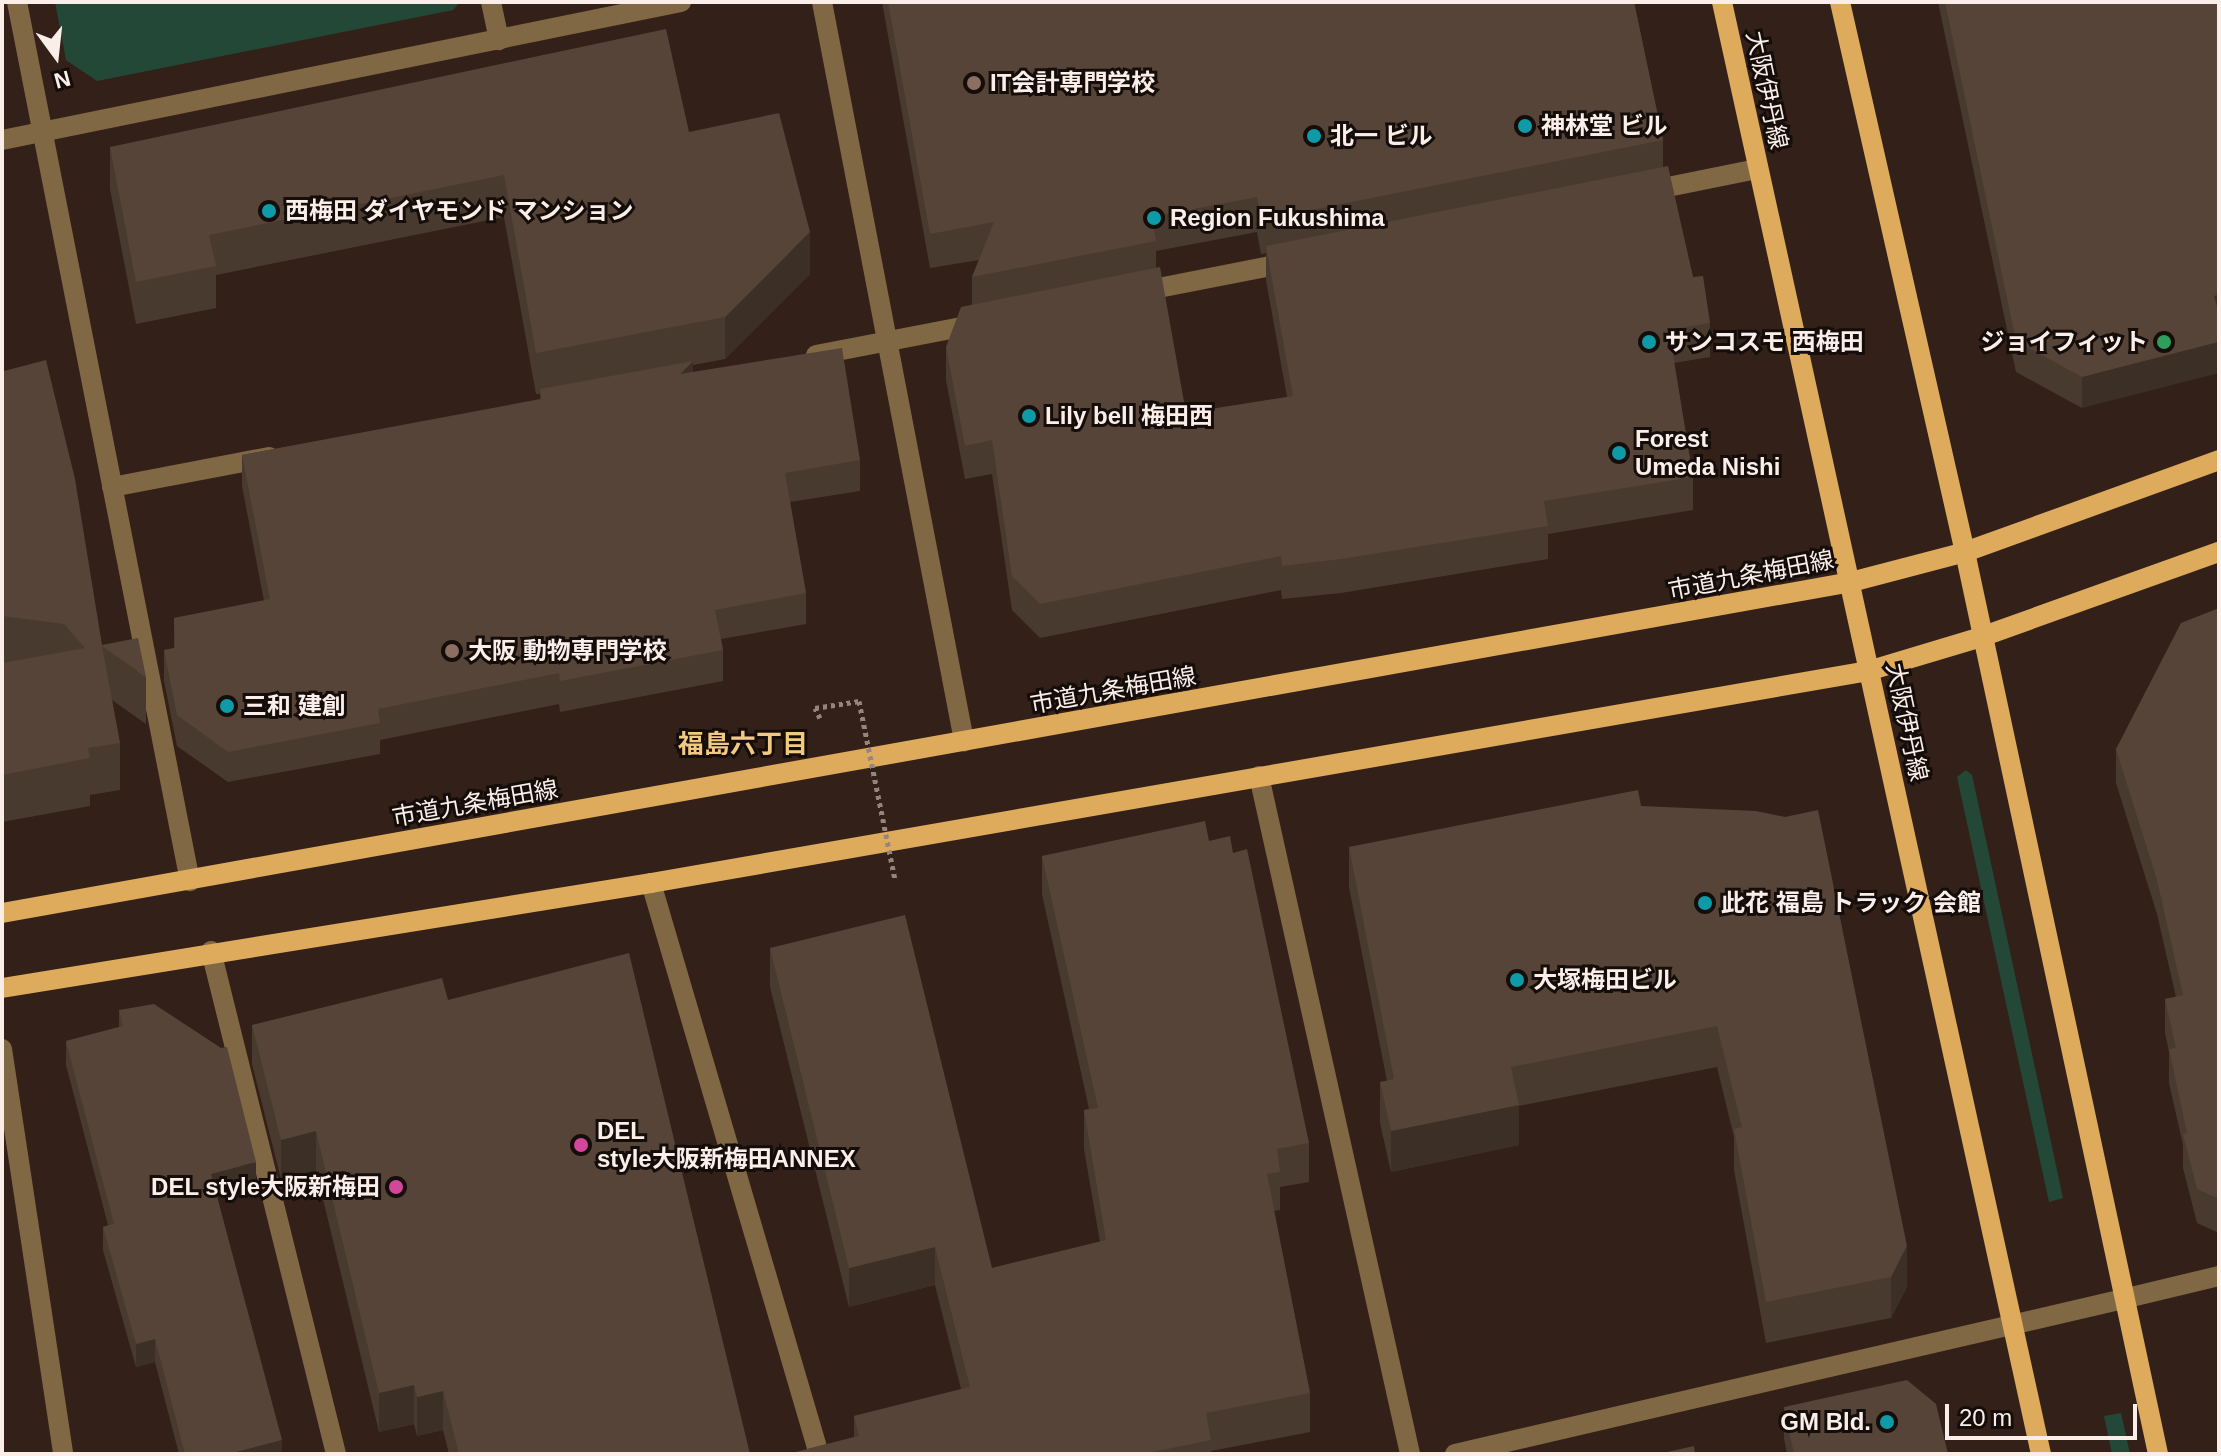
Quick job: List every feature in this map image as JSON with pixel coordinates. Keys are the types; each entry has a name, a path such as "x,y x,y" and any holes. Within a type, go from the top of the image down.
{"main road":[{"name":"大阪伊丹線","path":"1722,2 2041,1454"},
{"path":"1840,2 1965,552 2158,1454"},
{"name":"市道九条梅田線","path":"2,913 1851,582 1965,552 2219,460"},
{"path":"2,988 211,951 651,883 1868,671 1981,637 2219,552"}],"street":[{"path":"17,2 190,881"},
{"path":"491,2 499,40"},
{"path":"2,140 681,2"},
{"path":"822,2 964,741"},
{"path":"1629,194 1757,169"},
{"path":"1119,296 1320,256"},
{"path":"794,359 995,320"},
{"path":"112,487 298,452"},
{"path":"1259,776 1410,1454"},
{"path":"651,883 819,1454"},
{"path":"211,951 336,1454"},
{"path":"2,1049 63,1454"},
{"path":"1455,1454 2219,1276"}],"path":[{"path":"833,716 817,719 815,708 859,701 895,879"}],"green space":[{"path":"55,2 460,2 453,10 97,81 66,60"},
{"path":"1966,770 1972,775 2063,1198 2049,1202 1957,777"},
{"path":"2121,1413 2130,1454 2112,1454 2104,1416"}],"building":[{"path":"888,2 1634,2 1663,140 1261,220 1257,197 1152,217 1156,241 972,277 994,222 930,234"},
{"path":"1945,2 2219,2 2219,295 2214,296 2219,313 2219,342 2082,377 2016,341"},
{"path":"666,29 689,132 779,113 810,232 725,317 536,353 504,175 209,235 216,266 136,282 110,147"},
{"path":"1668,166 1693,277 1703,276 1710,323 1669,330 1693,477 1544,501 1548,526 1282,566 1281,556 1040,604 1012,576 992,440 965,446 946,347 961,307 1160,267 1186,413 1293,396 1266,246"},
{"path":"842,348 860,460 785,473 806,593 715,610 723,650 560,681 559,673 378,709 380,723 228,752 177,715 164,650 175,648 174,618 270,599 242,455 542,399 540,389 693,361 680,374"},
{"path":"2,360 4,371 46,360 75,479 102,645 138,638 146,677 102,646 120,743 88,748 90,758 2,775 2,663 85,648 64,624 2,616"},
{"path":"2219,608 2219,1199 2197,1189 2183,1134 2187,1133 2169,1049 2176,1048 2165,999 2183,995 2157,880 2116,749 2181,623"},
{"path":"1638,790 1641,806 1756,811 1785,817 1818,810 1907,1246 1891,1277 1766,1302 1734,1129 1742,1127 1717,1026 1511,1067 1519,1105 1391,1131 1380,1082 1394,1079 1349,847"},
{"path":"1205,821 1209,841 1230,836 1233,853 1247,849 1309,1143 1277,1149 1280,1172 1267,1174 1310,1393 1206,1413 1211,1440 1143,1454 788,1454 859,1436 854,1416 970,1387 935,1247 849,1268 770,948 905,915 992,1268 1106,1240 1084,1110 1098,1108 1042,856"},
{"path":"629,953 750,1454 459,1454 443,1391 417,1397 414,1385 379,1393 316,1131 281,1140 252,1025 442,978 448,1000"},
{"path":"154,1004 221,1048 227,1047 256,1162 211,1174 282,1440 228,1454 185,1454 155,1339 136,1344 103,1227 114,1224 66,1041 123,1026 119,1010"},
{"path":"1907,1380 1936,1404 1948,1454 1794,1454 1784,1407"},
{"path":"1694,1446 1695,1454 1658,1454"}],"place":[{"name":"IT会計専門学校","path":"974,83"},
{"name":"神林堂 ビル","path":"1525,126"},
{"name":"北一 ビル","path":"1314,136"},
{"name":"西梅田 ダイヤモンド マンション","path":"269,211"},
{"name":"Region Fukushima","path":"1154,218"},
{"name":"サンコスモ 西梅田","path":"1649,342"},
{"name":"ジョイフィット","path":"2164,342"},
{"name":"Lily bell 梅田西","path":"1029,416"},
{"name":"Forest Umeda Nishi","path":"1619,453"},
{"name":"大阪 動物専門学校","path":"452,651"},
{"name":"三和 建創","path":"227,706"},
{"name":"此花 福島 トラック 会館","path":"1705,903"},
{"name":"大塚梅田ビル","path":"1517,980"},
{"name":"DEL style大阪新梅田ANNEX","path":"581,1145"},
{"name":"DEL style大阪新梅田","path":"396,1187"},
{"name":"GM Bld.","path":"1887,1422"}],"district":[{"name":"福島六丁目","path":"743,745"}]}
